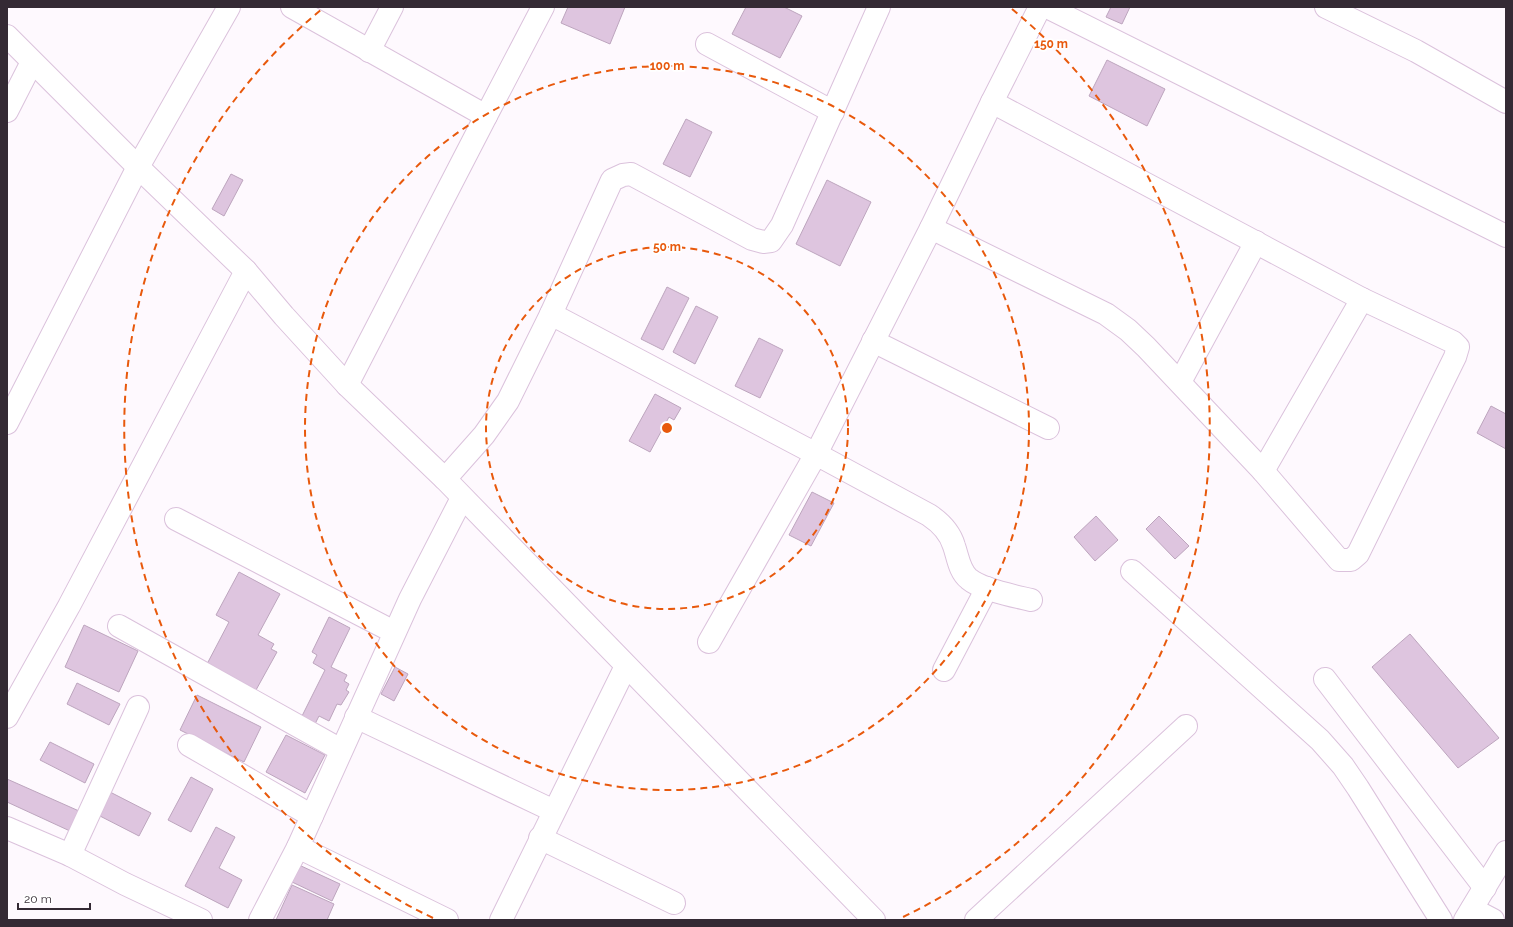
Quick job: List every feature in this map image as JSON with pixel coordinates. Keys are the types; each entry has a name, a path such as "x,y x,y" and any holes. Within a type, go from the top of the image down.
{"street":[{"path":"7,423 138,167 229,7"},
{"path":"292,7 486,116"},
{"path":"369,50 392,7"},
{"path":"347,385 543,7"},
{"path":"445,479 476,445 508,402 551,314 612,180 617,176 631,174 752,238 763,242 771,241 782,225 879,7"},
{"path":"709,642 816,454 931,228 1040,7"},
{"path":"1047,7 1506,236"},
{"path":"1326,7 1416,51 1506,102"},
{"path":"7,36 138,167 246,271 284,316 347,385 445,479 874,920"},
{"path":"707,44 832,112"},
{"path":"7,111 32,62"},
{"path":"931,228 1106,314 1128,330 1180,382 1263,471 1339,560 1350,560 1358,554 1449,369 1458,347 1453,342 1362,299 992,102"},
{"path":"1180,382 1256,242"},
{"path":"7,717 76,593 246,271"},
{"path":"1263,471 1362,299"},
{"path":"551,314 929,515 940,523 947,532 954,545 962,571 970,580 986,588 1031,600"},
{"path":"873,341 1048,428"},
{"path":"260,920 298,847 394,632 428,562 462,498"},
{"path":"176,519 394,632"},
{"path":"1132,571 1320,740 1343,766 1441,920"},
{"path":"944,670 986,588"},
{"path":"119,626 341,750"},
{"path":"501,920 540,838 626,666"},
{"path":"1325,679 1485,888"},
{"path":"70,855 138,708"},
{"path":"356,717 554,810"},
{"path":"976,920 1186,726"},
{"path":"189,745 312,816"},
{"path":"7,828 70,855 125,884 201,920"},
{"path":"540,838 674,903"},
{"path":"298,847 447,920"},
{"path":"1493,920 1469,915 1506,852"}],"building":[{"path":"568,7 625,7 610,44 561,23"},
{"path":"746,7 784,7 802,16 780,58 732,34"},
{"path":"1111,7 1130,7 1122,24 1106,17"},
{"path":"1107,60 1165,89 1147,126 1089,96"},
{"path":"686,119 712,132 690,177 663,164"},
{"path":"231,174 243,180 224,216 212,209"},
{"path":"827,180 871,202 840,266 796,244"},
{"path":"667,287 689,298 663,350 641,339"},
{"path":"696,306 718,317 695,364 673,352"},
{"path":"759,338 783,350 760,398 735,386"},
{"path":"655,394 681,408 674,420 669,417 650,452 629,441"},
{"path":"1491,406 1506,414 1506,449 1477,433"},
{"path":"812,492 834,503 811,546 789,535"},
{"path":"1096,516 1118,540 1095,561 1074,537"},
{"path":"1159,516 1189,546 1175,559 1146,529"},
{"path":"239,572 280,594 258,635 274,644 271,649 277,652 256,690 207,664 229,622 216,615"},
{"path":"329,617 350,628 331,667 347,675 344,681 349,684 346,690 349,692 341,705 337,704 329,721 319,716 315,724 301,718 325,670 313,663 317,655 312,652"},
{"path":"84,625 138,651 119,692 65,667"},
{"path":"1410,634 1499,738 1458,768 1372,667"},
{"path":"395,667 408,674 394,701 381,694"},
{"path":"77,683 120,704 109,725 67,704"},
{"path":"197,695 261,727 244,762 180,730"},
{"path":"286,735 325,755 305,793 266,772"},
{"path":"50,742 94,764 85,783 40,760"},
{"path":"191,777 213,789 191,832 168,820"},
{"path":"7,779 79,811 70,831 7,802"},
{"path":"110,792 151,813 139,836 98,815"},
{"path":"216,827 235,837 219,868 242,880 228,908 185,886"},
{"path":"299,865 340,884 332,901 292,882"},
{"path":"292,885 334,904 327,920 276,920"}]}
